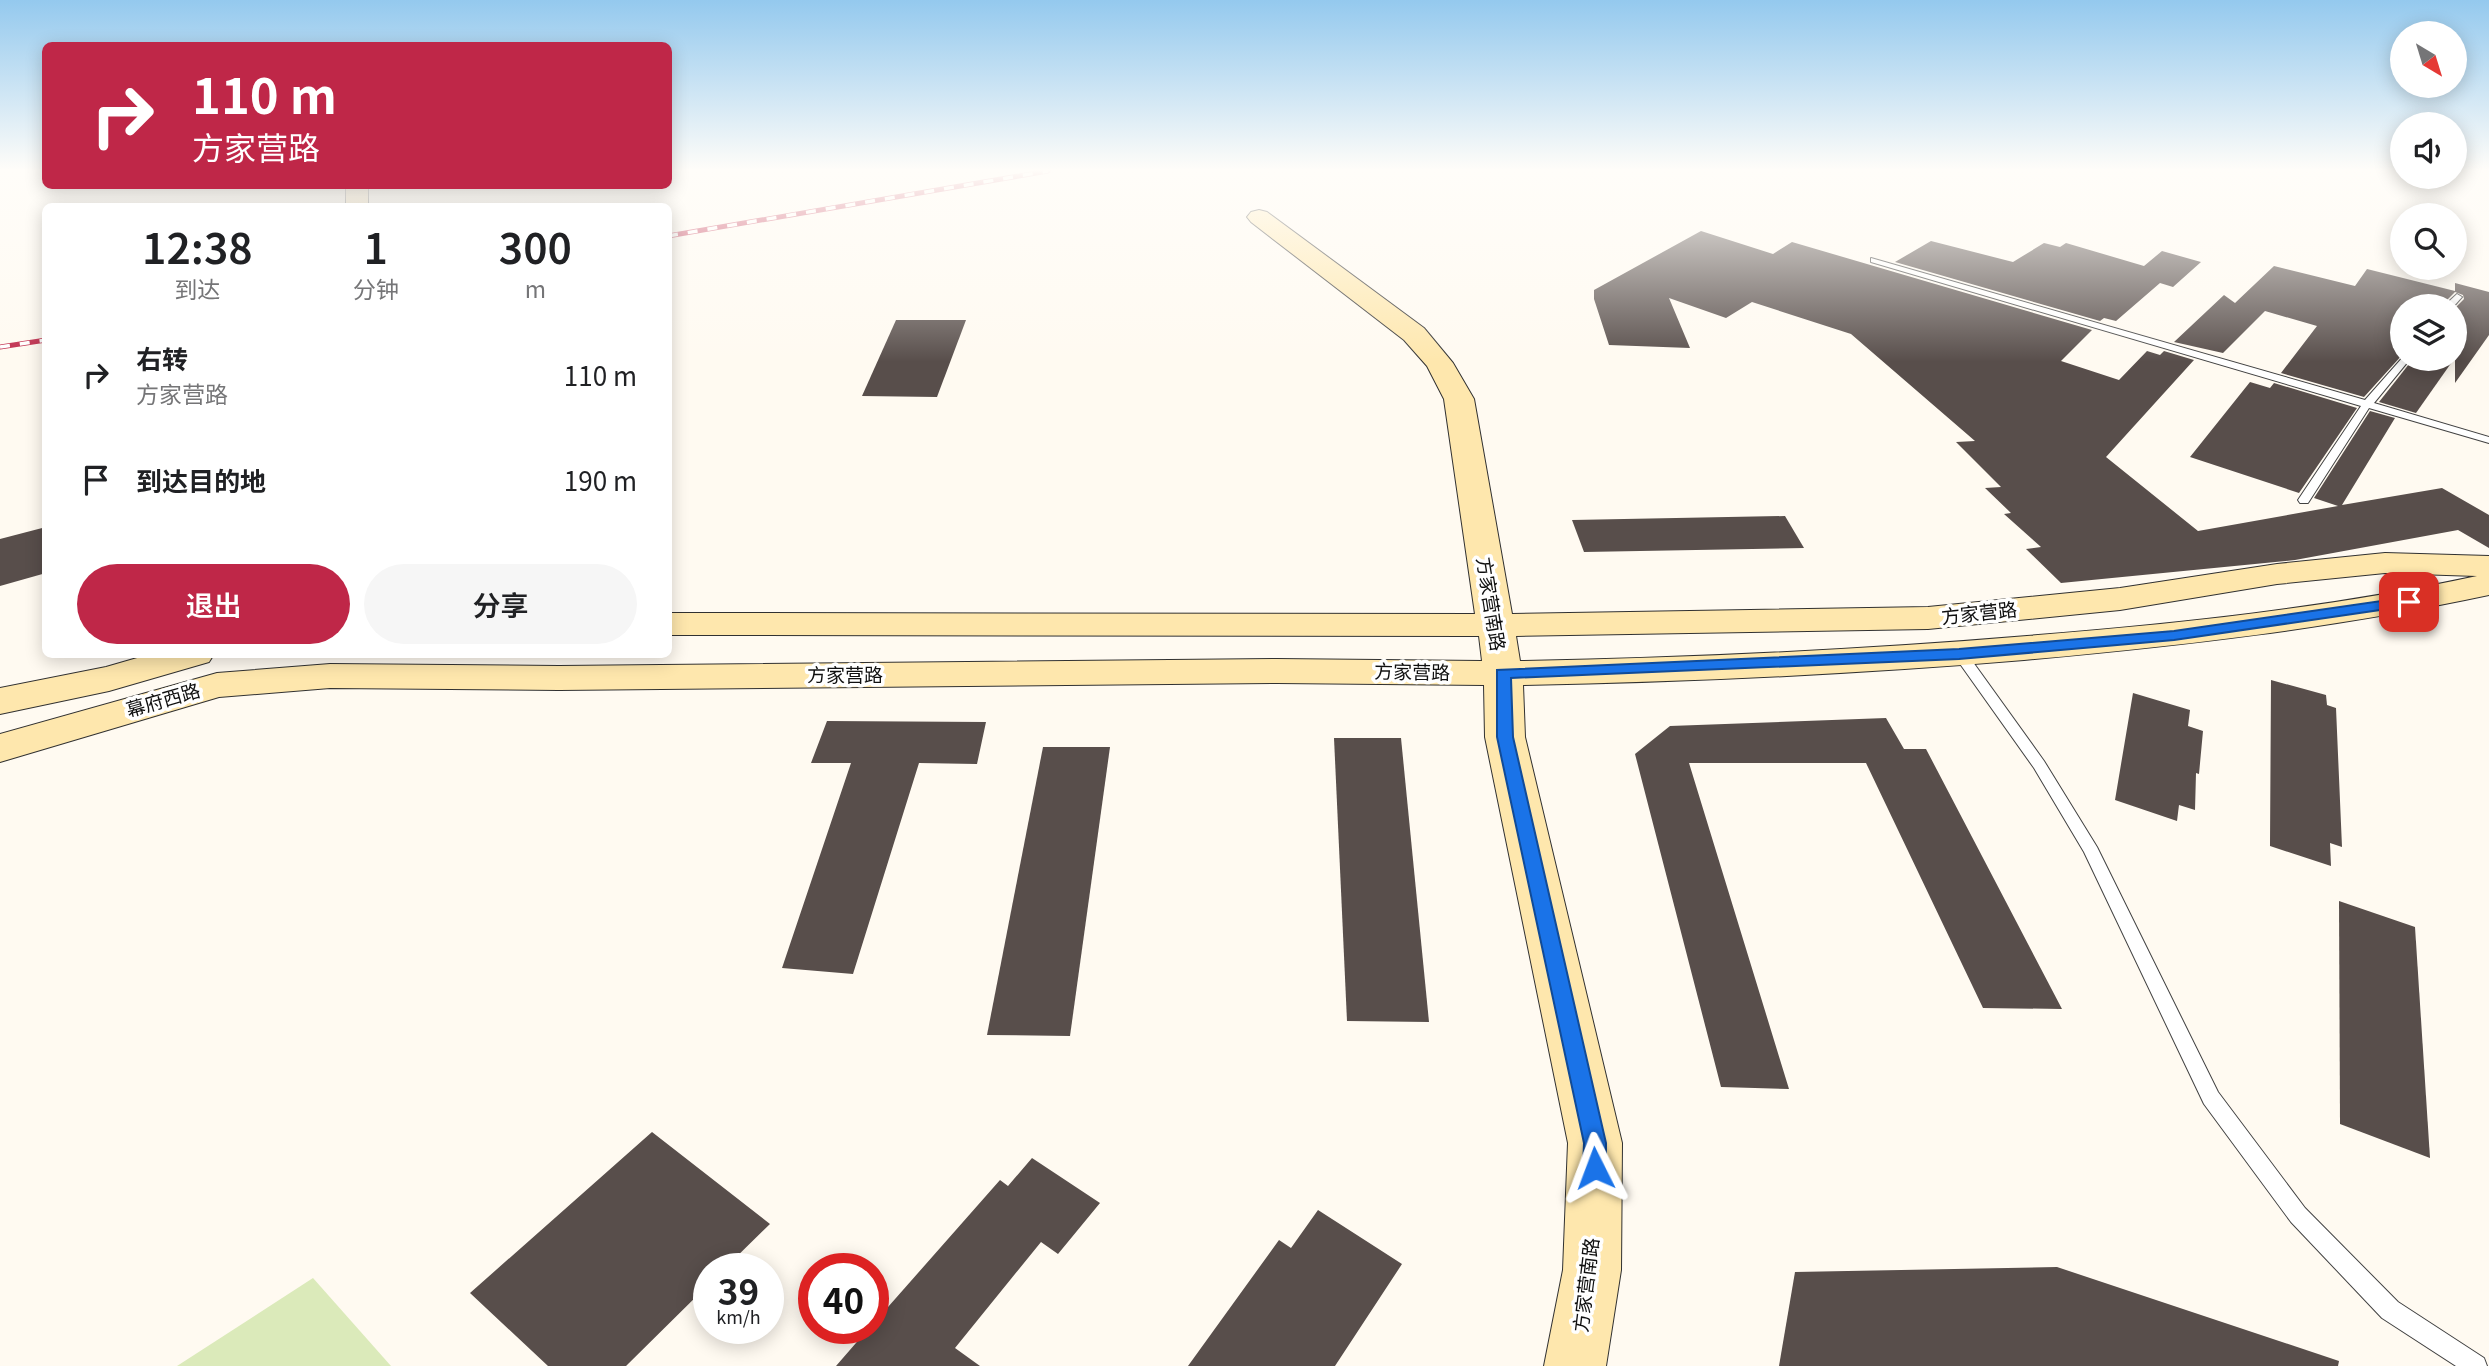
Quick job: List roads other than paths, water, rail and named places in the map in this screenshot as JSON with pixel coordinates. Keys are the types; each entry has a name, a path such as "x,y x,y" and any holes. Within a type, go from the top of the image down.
{"main road":[{"name":"方家营南路","path":"1283,235 1414,334 1439,363 1459,399 1503,673 1505,737 1595,1143 1592,1270 1575,1366"},
{"name":"方家营路","path":"672,624 1495,625 1928,618 2120,599 2277,574 2372,565 2489,566"},
{"name":"方家营路","path":"335,665 1503,673 1959,654 2201,632 2323,616 2489,584"},
{"name":"幕府西路","path":"0,701 109,679 182,658"},
{"name":"幕府西路","path":"0,748 217,685 335,665"}],"lane":[{"path":"1874,260 2489,440"},
{"path":"2304,500 2367,404 2395,371"},
{"path":"1959,654 2039,765 2091,850 2211,1098 2298,1215 2390,1310 2476,1366"}],"railway":[{"path":"0,347 42,341"}]}
